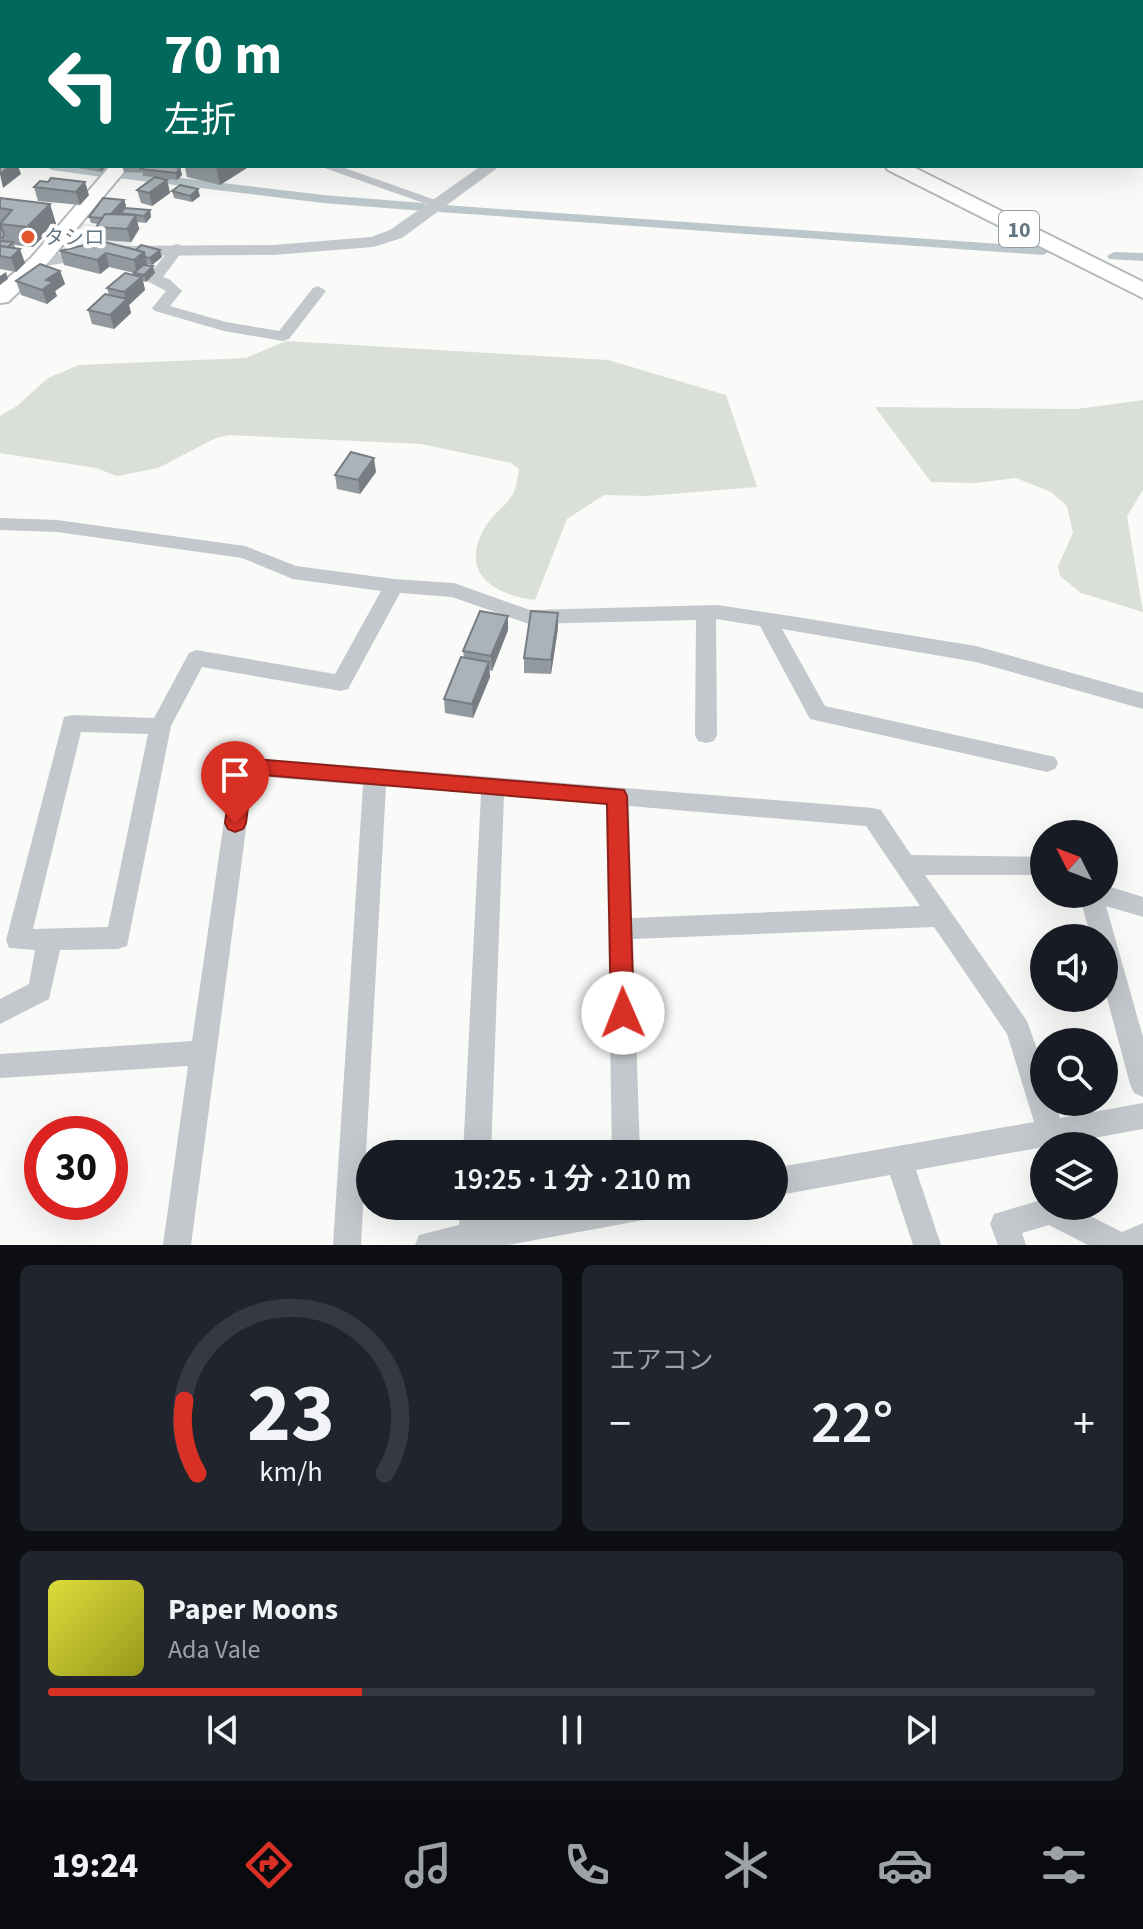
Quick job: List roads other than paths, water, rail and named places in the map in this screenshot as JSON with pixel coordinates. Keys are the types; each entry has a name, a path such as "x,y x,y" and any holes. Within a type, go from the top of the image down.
{"main road":[{"path":"0,297 38,262 118,168"},
{"name":"10","path":"899,168 1143,291"},
{"name":"10","path":"917,168 1143,281"}],"street":[{"path":"332,168 437,203"},
{"path":"38,262 110,251 178,248 273,250 373,242 396,234 489,168"},
{"path":"178,248 153,280 164,282 174,291 160,308 224,326 283,336 318,291"},
{"path":"0,524 57,526 245,552 293,572 394,586 454,590 529,617 706,613 767,620 976,654 1143,701"},
{"path":"160,726 72,723 18,940 118,938 160,726 196,658 341,683 394,586"},
{"path":"706,613 706,735"},
{"path":"767,620 818,713 1047,763"},
{"path":"177,1245 243,766 873,817 1018,1029 1051,1132 1143,1116"},
{"path":"347,1245 375,776"},
{"path":"478,1140 493,786"},
{"path":"617,796 626,1140"},
{"path":"905,865 1030,865"},
{"path":"1118,899 1143,907"},
{"path":"620,929 940,916"},
{"path":"0,1012 40,991 49,940"},
{"path":"1118,992 1143,1084"},
{"path":"0,1066 203,1053"},
{"path":"788,1180 1030,1136"},
{"path":"899,1160 927,1245"},
{"path":"1012,1245 1004,1224 1050,1211 1118,1245"},
{"path":"473,1237 474,1220"},
{"path":"429,1245 564,1220"},
{"path":"1125,1245 1143,1237"}],"waterway":[{"path":"66,168 109,174"},
{"path":"123,175 323,199 423,207"},
{"path":"444,209 1043,251"},
{"path":"1114,256 1143,257"}],"place":[{"name":"タシロ","path":"28,237"}]}
